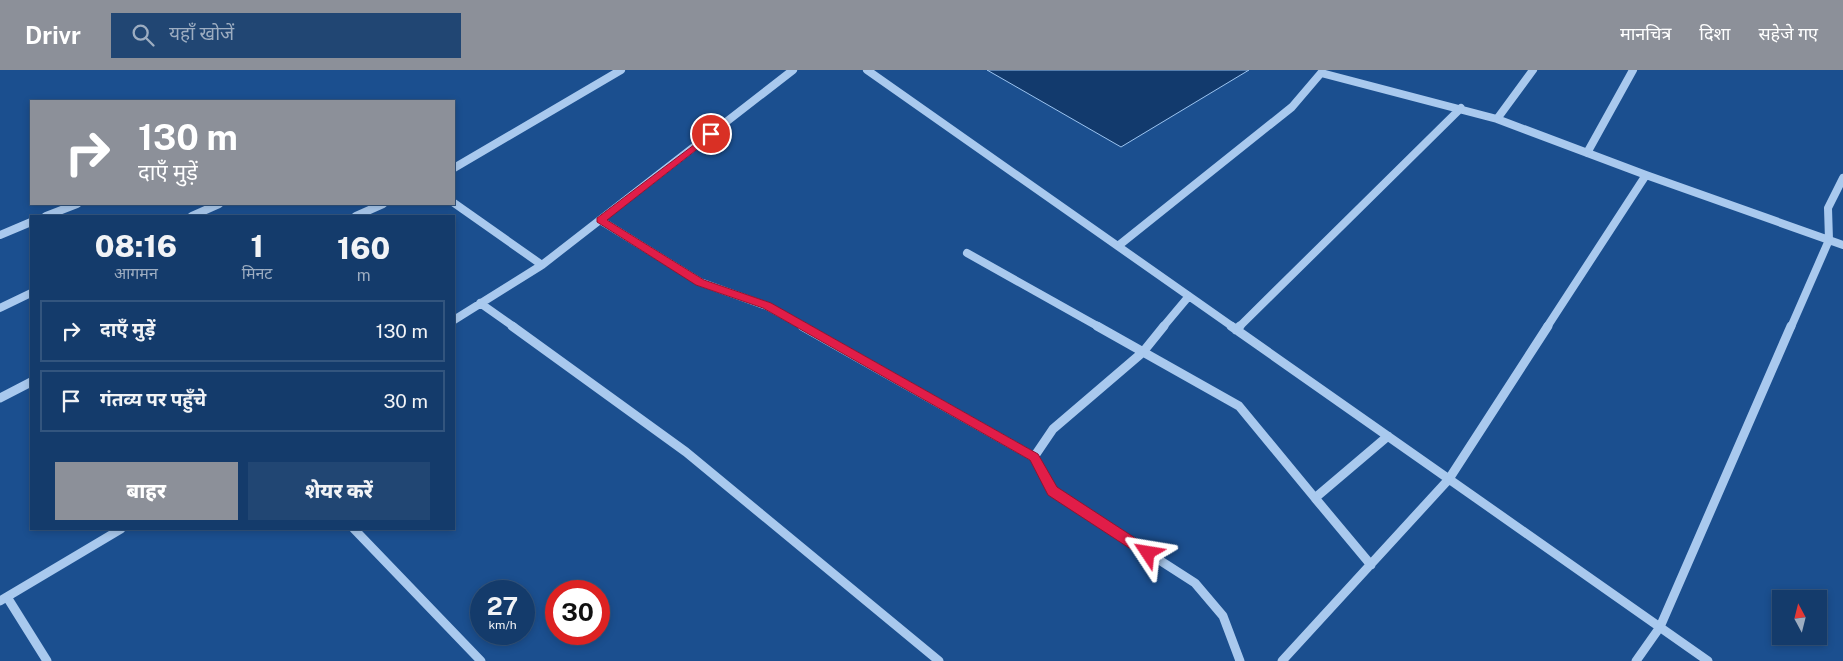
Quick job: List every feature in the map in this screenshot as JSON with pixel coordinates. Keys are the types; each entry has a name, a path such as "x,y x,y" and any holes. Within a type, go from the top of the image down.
{"street":[{"path":"455,167 622,70"},
{"path":"455,319 542,265 792,70"},
{"path":"867,70 1708,661"},
{"path":"1497,119 1533,70"},
{"path":"1587,153 1633,70"},
{"path":"1118,246 1292,107 1321,73 1497,119 1646,175 1843,245"},
{"path":"1236,330 1460,108"},
{"path":"1282,661 1449,479 1646,175"},
{"path":"1636,661 1660,627 1829,240 1828,208 1843,178"},
{"path":"455,204 542,265"},
{"path":"49,215 74,205"},
{"path":"194,215 217,205"},
{"path":"358,215 381,205"},
{"path":"600,220 700,282 767,306 1034,457 1052,491 1196,583 1223,616 1240,661"},
{"path":"0,235 30,222"},
{"path":"967,252 1239,406 1371,564"},
{"path":"0,308 30,293"},
{"path":"1034,457 1053,429 1143,352 1189,296"},
{"path":"480,304 686,452 939,661"},
{"path":"0,398 30,383"},
{"path":"1315,498 1388,436"},
{"path":"47,661 4,599 119,530"},
{"path":"355,530 481,661"}],"water":[{"path":"987,70 1249,70 1121,147"}],"route":[{"path":"711,134 600,220 700,282 767,306 1034,457 1052,491 1148,553"}]}
